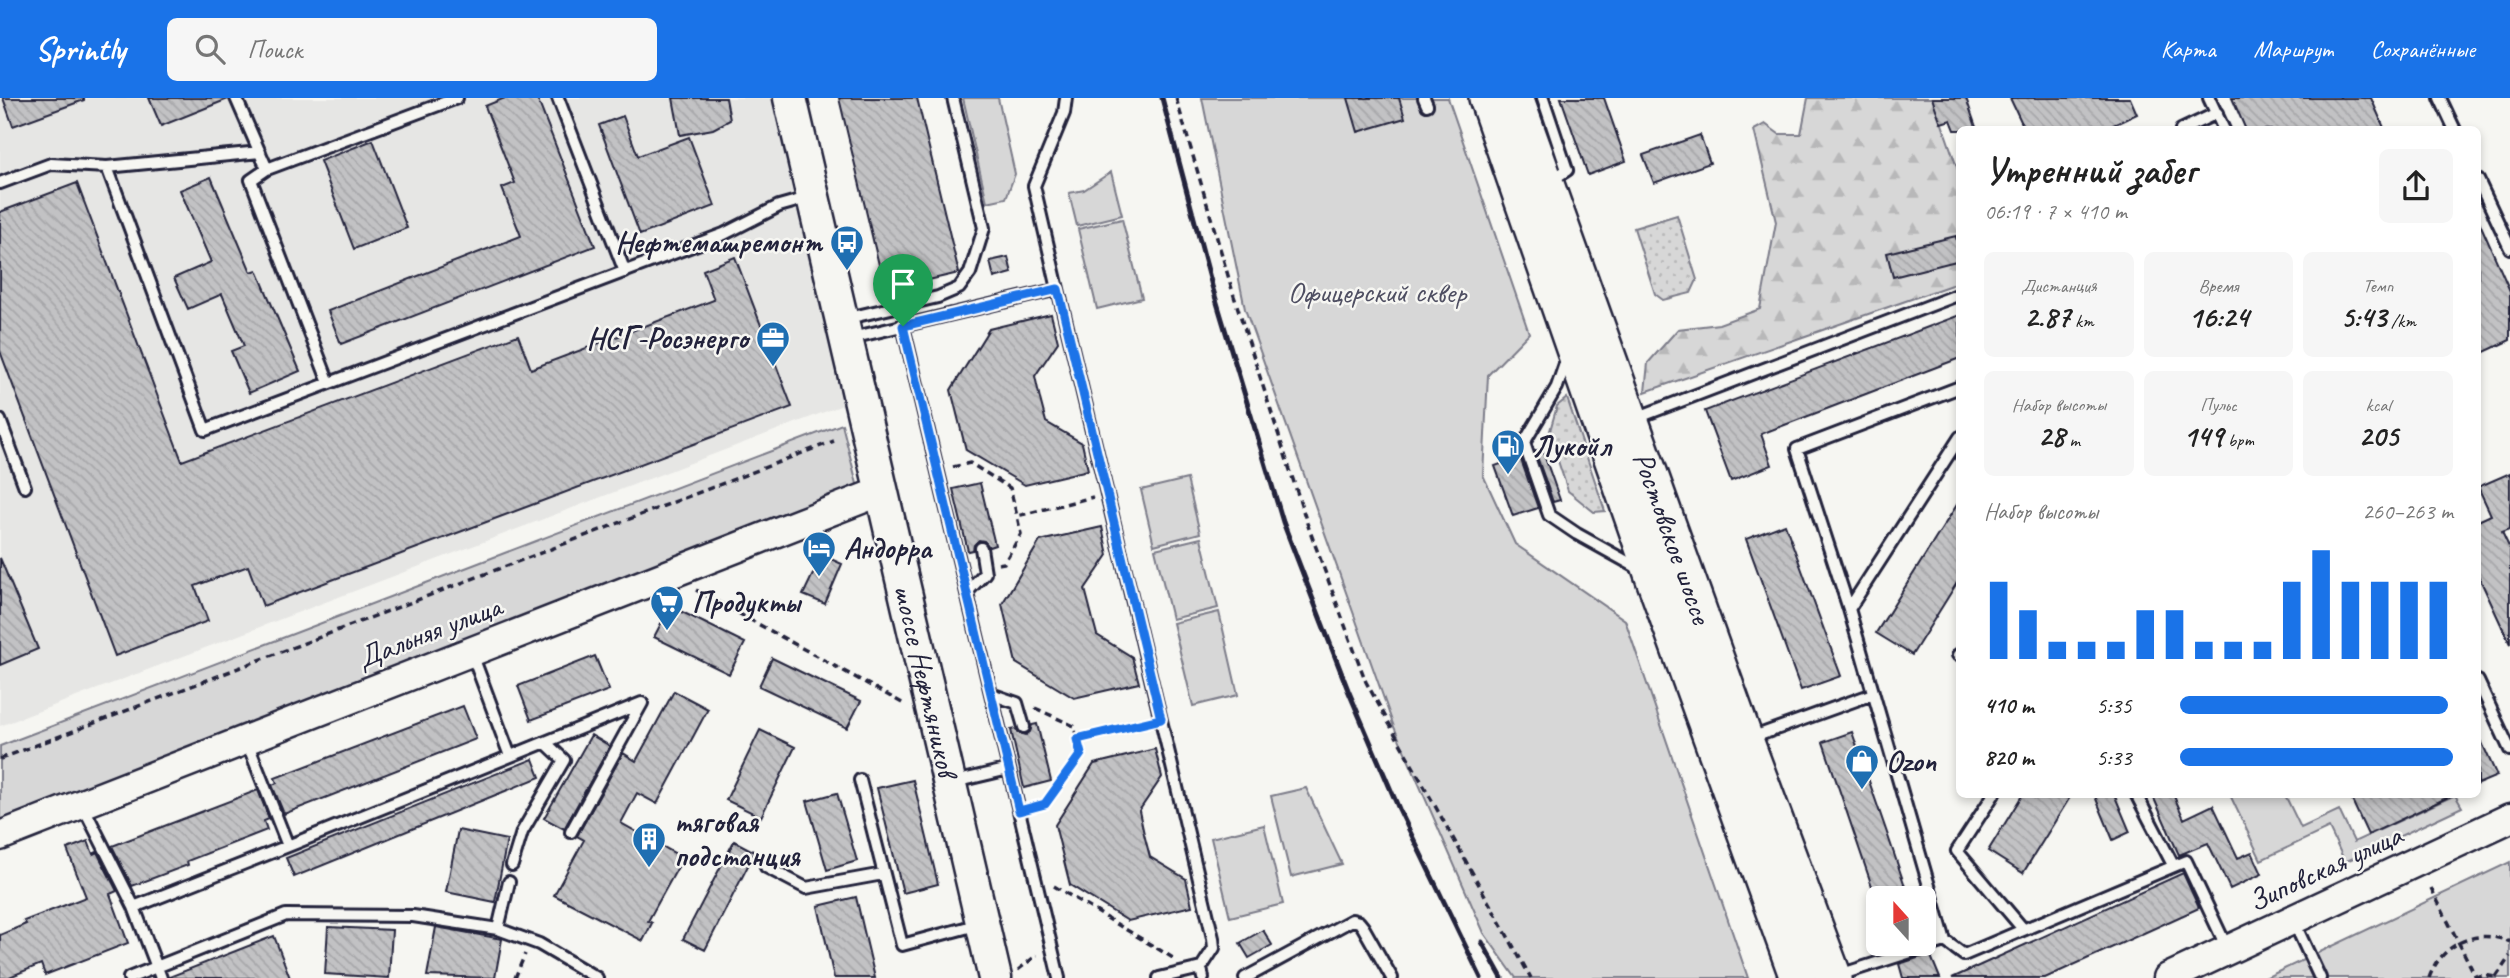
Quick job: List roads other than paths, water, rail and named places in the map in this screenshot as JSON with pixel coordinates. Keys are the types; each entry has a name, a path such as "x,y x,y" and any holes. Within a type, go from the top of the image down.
{"main road":[{"name":"шоссе Нефтяников","path":"790,98 983,923 1001,978"},
{"name":"Ростовское шоссе","path":"1487,98 1654,579 1798,978"},
{"name":"Ростовское шоссе","path":"1514,98 1745,740 1834,977"}],"street":[{"name":"Дальняя улица","path":"0,835 882,491"},
{"name":"Зиповская улица","path":"2168,978 2510,818"}],"lane":[{"path":"236,98 267,169"},
{"path":"329,383 251,180 267,169 457,98"},
{"path":"558,98 625,272"},
{"path":"845,330 959,288 970,273 984,229 953,98"},
{"path":"1066,98 1064,113 1034,186 1213,938 1214,948 1199,972 1159,978"},
{"path":"1543,98 1567,170 1545,184"},
{"path":"2210,98 2222,126"},
{"path":"2440,98 2453,126"},
{"path":"2189,126 2217,113"},
{"path":"0,183 51,164 107,167 260,152"},
{"path":"107,167 205,430 724,234 779,205 813,196"},
{"path":"2481,186 2510,248"},
{"path":"845,330 903,326 1058,289"},
{"path":"1629,420 1956,296"},
{"path":"903,326 1059,978"},
{"path":"1570,334 1566,363 1557,387 1524,443 1549,516 1654,579"},
{"path":"1956,389 1797,449 1849,609 1945,941 1964,955 2186,861 2228,950"},
{"path":"0,420 25,487"},
{"path":"1849,609 1956,443"},
{"path":"967,593 982,578 986,568 981,548"},
{"path":"471,651 510,756"},
{"path":"2481,687 2510,750"},
{"path":"991,694 1012,700 1019,708 1024,727"},
{"path":"1745,740 1873,694"},
{"path":"134,907 642,703 571,832"},
{"path":"246,739 288,846"},
{"path":"512,865 522,832 564,760 545,742"},
{"path":"950,783 1009,769"},
{"path":"859,780 902,945 983,923"},
{"path":"1991,798 1957,851 2023,929"},
{"path":"2138,798 2173,865"},
{"path":"82,803 134,907 162,978"},
{"path":"766,867 806,888 883,874"},
{"path":"498,929 509,882"},
{"path":"129,978 286,915 413,916 498,929 530,940 597,978"},
{"path":"1245,978 1352,920 1363,927 1392,978"},
{"path":"2293,920 2320,978"},
{"path":"1834,977 1945,941"}],"railway":[{"path":"1162,98 1212,286 1283,522 1348,690 1399,809 1481,978"},
{"path":"1482,942 1502,978"}],"place":[{"name":"Нефтемашремонт","path":"847,272"},
{"name":"НСГ-Росэнерго","path":"773,368"},
{"name":"Лукойл","path":"1508,476"},
{"name":"Андорра","path":"819,578"},
{"name":"Продукты","path":"667,632"},
{"name":"Ozon","path":"1862,791"},
{"name":"тяговая подстанция","path":"649,869"}],"park label":[{"name":"Офицерский сквер","path":"1377,292"}]}
